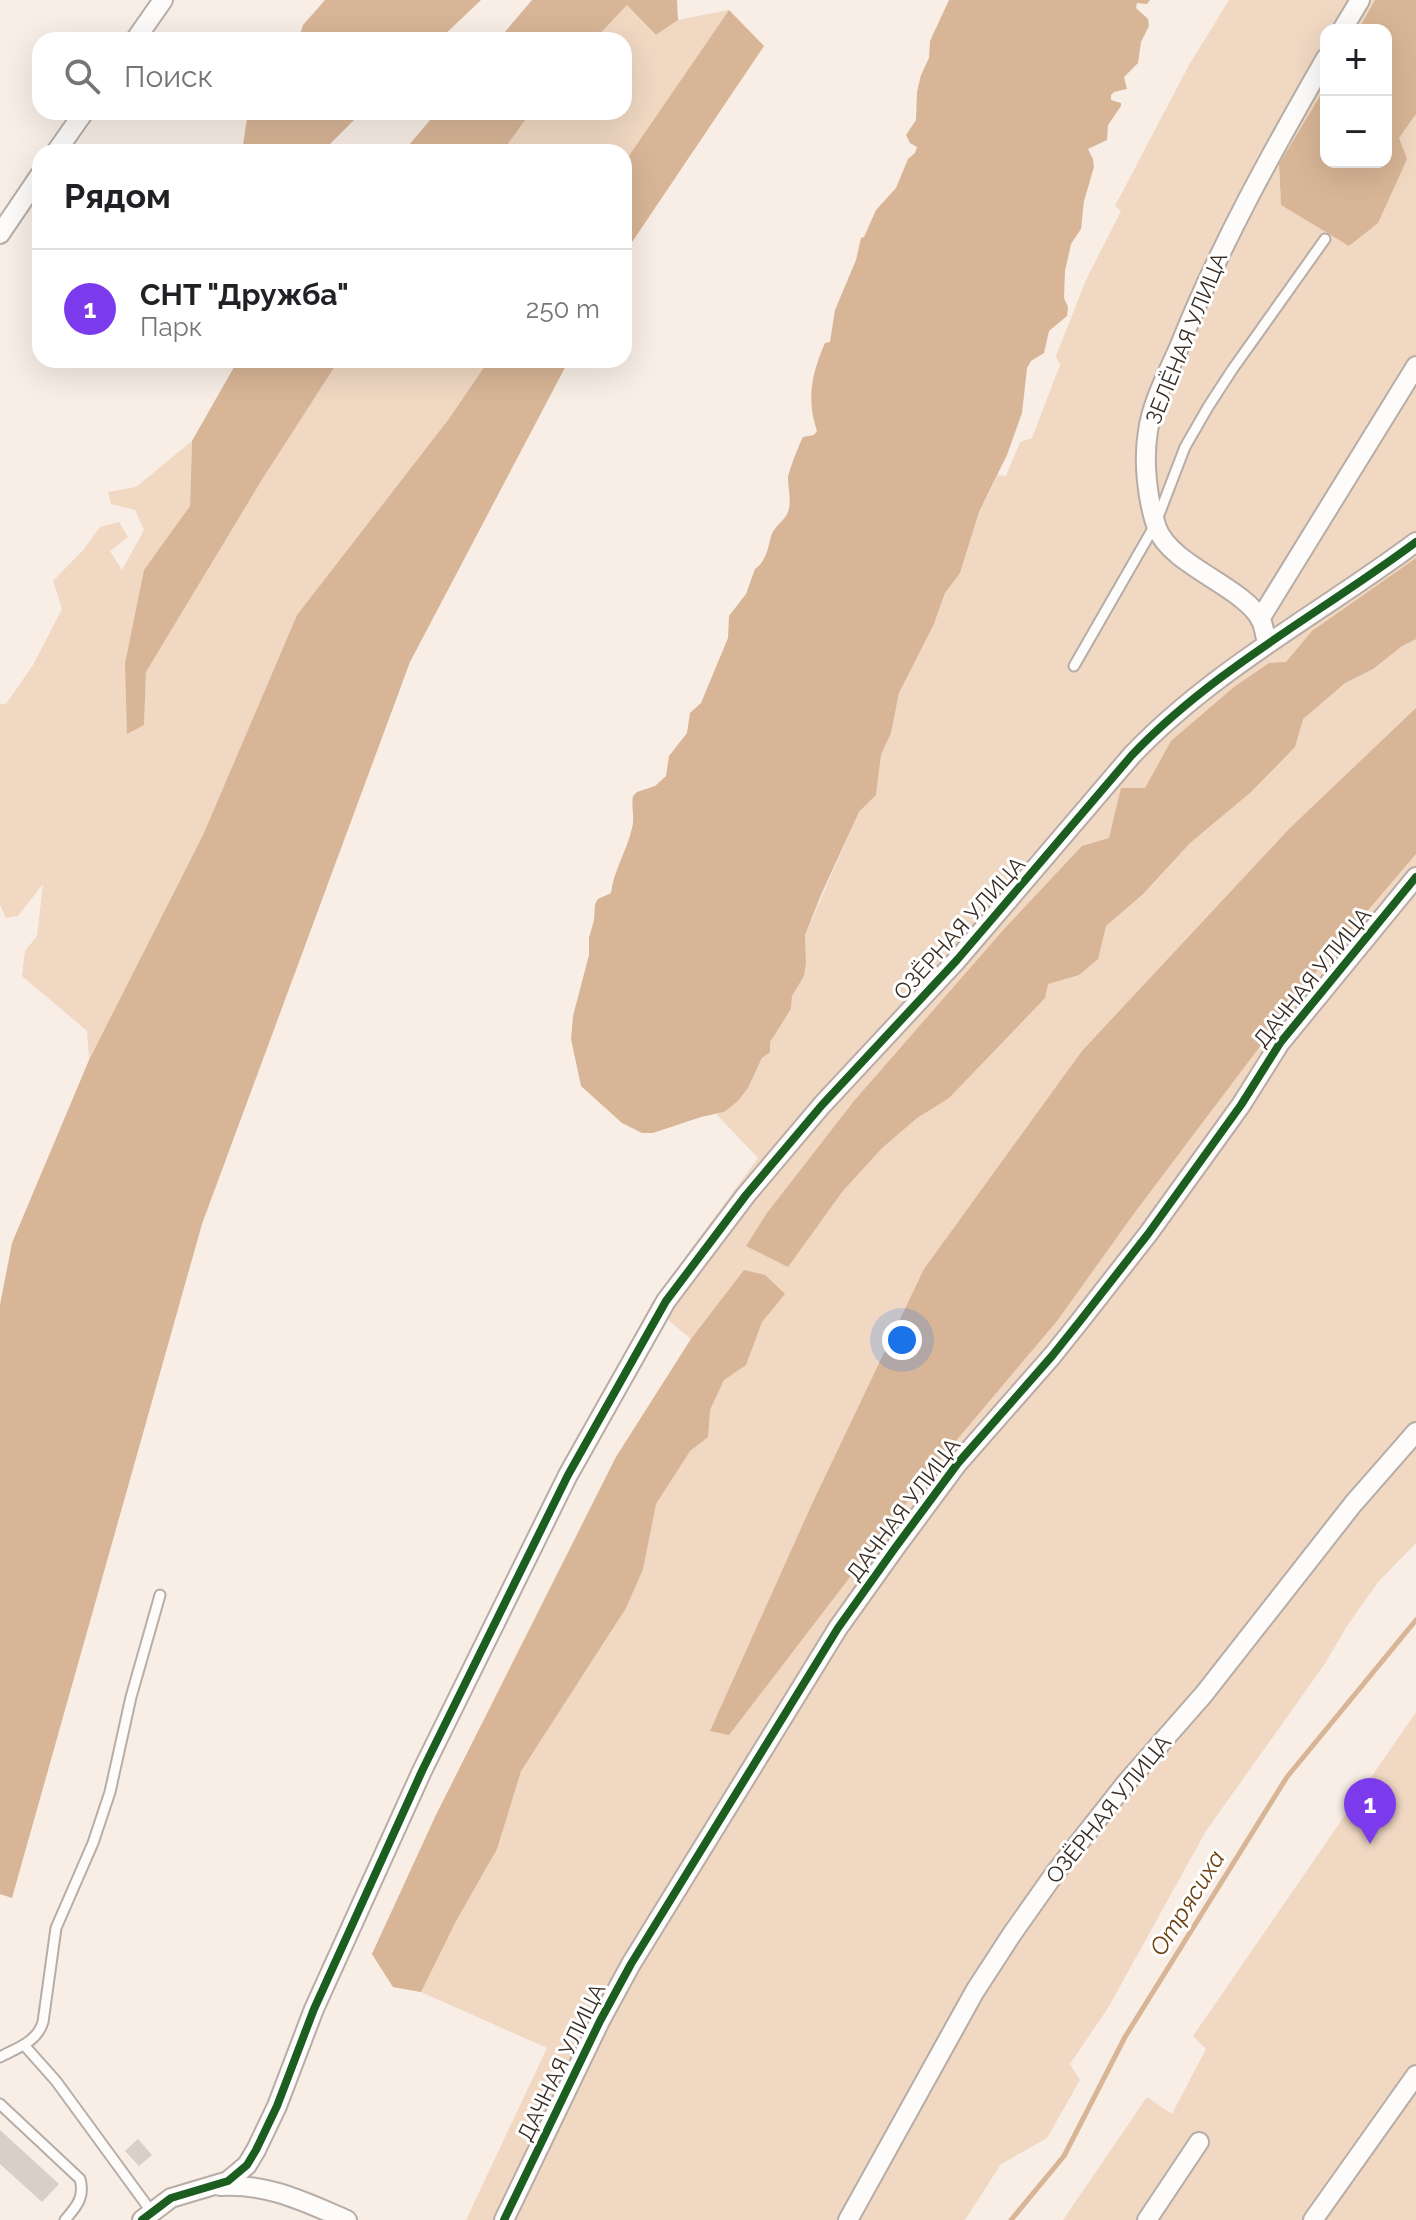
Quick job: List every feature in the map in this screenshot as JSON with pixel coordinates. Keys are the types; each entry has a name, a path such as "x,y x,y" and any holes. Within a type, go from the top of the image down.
{"street":[{"path":"141,32 163,0"},
{"path":"1346,24 1360,0"},
{"name":"ЗЕЛЁНАЯ УЛИЦА","path":"1155,525 1146,450 1155,405 1227,237 1320,69"},
{"path":"62,144 78,120"},
{"path":"0,234 32,187"},
{"path":"1260,619 1416,366"},
{"path":"1155,525 1172,549 1249,606 1260,619 1267,643"},
{"name":"ОЗЁРНАЯ УЛИЦА","path":"217,2186 238,2175 256,2150 277,2106 302,2037 345,1937 527,1556 568,1475 659,1313 698,1259 746,1195 822,1105 957,960 1159,726 1267,643 1379,570 1416,542"},
{"name":"ДАЧНАЯ УЛИЦА","path":"504,2220 600,2021 631,1964 838,1628 958,1463 1052,1356 1148,1234 1241,1105 1280,1043 1416,877"},
{"name":"ОЗЁРНАЯ УЛИЦА","path":"848,2220 975,1991 1055,1873 1126,1783 1204,1694 1353,1504 1416,1432"},
{"path":"1313,2220 1416,2075"},
{"path":"1147,2220 1199,2142"},
{"path":"146,2216 171,2198 217,2186 238,2185 291,2195 347,2220"}],"lane":[{"path":"1074,666 1155,525 1185,447 1208,407 1325,239"},
{"path":"0,2057 24,2045 40,2031 56,1928 93,1843 110,1792 131,1697 160,1595"},
{"path":"24,2045 56,2081 146,2216"},
{"path":"0,2104 80,2179 83,2190 79,2203 65,2220"}],"shaded area":[{"path":"325,0 481,0 447,32 301,32"},
{"path":"532,0 677,0 678,20 656,35 627,5 602,32 505,32"},
{"path":"949,0 1150,0 1147,4 1137,3 1136,8 1148,19 1149,26 1141,42 1138,63 1124,77 1127,89 1111,95 1111,100 1121,103 1121,106 1108,125 1107,140 1088,149 1094,167 1084,201 1081,229 1071,244 1065,271 1067,316 1049,331 1044,353 1031,361 1027,368 1022,413 1007,455 979,512 960,573 945,593 934,624 899,693 891,733 881,755 876,795 859,812 805,935 804,976 792,996 791,1009 770,1042 770,1052 762,1058 738,1101 724,1112 653,1133 642,1133 622,1123 581,1086 571,1039 573,1016 589,955 595,904 598,899 611,893 632,828 633,796 655,786 666,776 669,756 687,733 690,713 701,703 728,638 729,616 746,594 776,527 788,511 788,478 792,464 803,437 814,435 817,431 811,397 817,365 825,343 830,342 835,310 856,260 861,238 876,210 896,188 908,159 915,153 917,147 910,143 906,135 916,120 917,92 929,58 930,41"},
{"path":"1229,0 1375,0 1361,24 1320,24 1320,96 1279,164 1281,205 1350,246 1385,168 1392,168 1392,153 1399,138 1416,114 1416,1543 1379,1581 1324,1665 1206,1831 1108,2008 1070,2064 1080,2080 1047,2138 1001,2164 965,2220 466,2220 547,2048 421,1992 393,1987 372,1954 436,1815 616,1457 691,1339 650,1305 758,1158 717,1115 738,1101 748,1088 776,1030 791,1010 792,996 804,976 805,935 859,812 876,795 881,755 891,733 899,693 934,624 945,593 960,573 979,512 998,475 1006,476 1020,442 1032,438 1060,365 1056,356 1086,280 1121,211 1115,206 1189,65"},
{"path":"1375,0 1416,0 1416,114 1399,138 1407,159 1378,223 1349,246 1281,205 1279,164 1320,96 1320,168 1392,168 1392,24 1361,24"},
{"path":"627,4 656,35 678,20 729,10 632,151 632,144 508,144 525,120 632,120 632,32 601,32"},
{"path":"729,10 764,46 632,242 632,151"},
{"path":"247,120 354,120 330,144 243,144"},
{"path":"430,120 525,120 508,144 410,144"},
{"path":"233,368 334,368 263,478 146,672 144,725 127,734 125,663 144,570 190,506 192,441"},
{"path":"334,368 484,368 448,420 297,615 203,835 89,1060 87,1031 22,976 25,951 37,936 43,884 18,916 6,918 0,905 0,704 6,704 33,665 62,609 53,581 100,527 119,522 128,537 110,551 122,570 144,530 135,510 111,504 108,492 136,487 192,441 190,506 144,571 125,663 144,725 146,672 263,478"},
{"path":"484,368 565,368 410,662 202,1224 12,1898 0,1894 0,1305 12,1243 89,1060 203,835 297,615 448,420"},
{"path":"1416,558 1416,639 1373,669 1345,683 1303,719 1295,747 1251,792 1190,843 1143,894 1106,926 1098,959 1079,975 1048,984 1045,998 949,1098 917,1118 882,1148 842,1192 788,1267 746,1246 767,1213 854,1101 1005,928 1082,846 1109,838 1121,788 1145,788 1171,741 1234,687 1269,663 1286,662 1312,631"},
{"path":"1416,708 1416,854 1323,963 1057,1321 938,1462 729,1735 710,1731 812,1504 924,1269 1082,1051 1289,829"},
{"path":"744,1270 765,1275 785,1294 762,1322 746,1365 724,1380 710,1410 708,1437 690,1451 656,1504 643,1569 626,1608 521,1771 497,1849 456,1921 421,1992 393,1987 372,1954 436,1815 616,1457 691,1339"},
{"path":"1416,1712 1416,2220 1063,2220 1147,2097 1172,2114 1206,2049 1193,2036"}],"building":[{"path":"0,2130 59,2184 42,2202 0,2164"},
{"path":"138,2139 152,2155 139,2166 125,2151"}],"waterway":[{"name":"Отрясиха","path":"1011,2220 1064,2156 1125,2037 1287,1777 1416,1620"}],"cycle path":[{"path":"142,2220 171,2198 228,2181 247,2165 256,2150 277,2106 314,2009 422,1771 568,1475 666,1301 746,1195 822,1105 957,960 1132,755 1198,695 1416,542"},
{"path":"504,2220 600,2021 631,1964 838,1628 958,1463 1052,1356 1148,1234 1241,1105 1280,1043 1416,877"}],"place":[{"name":"СНТ \"Дружба\"","path":"1370,1844"}]}
